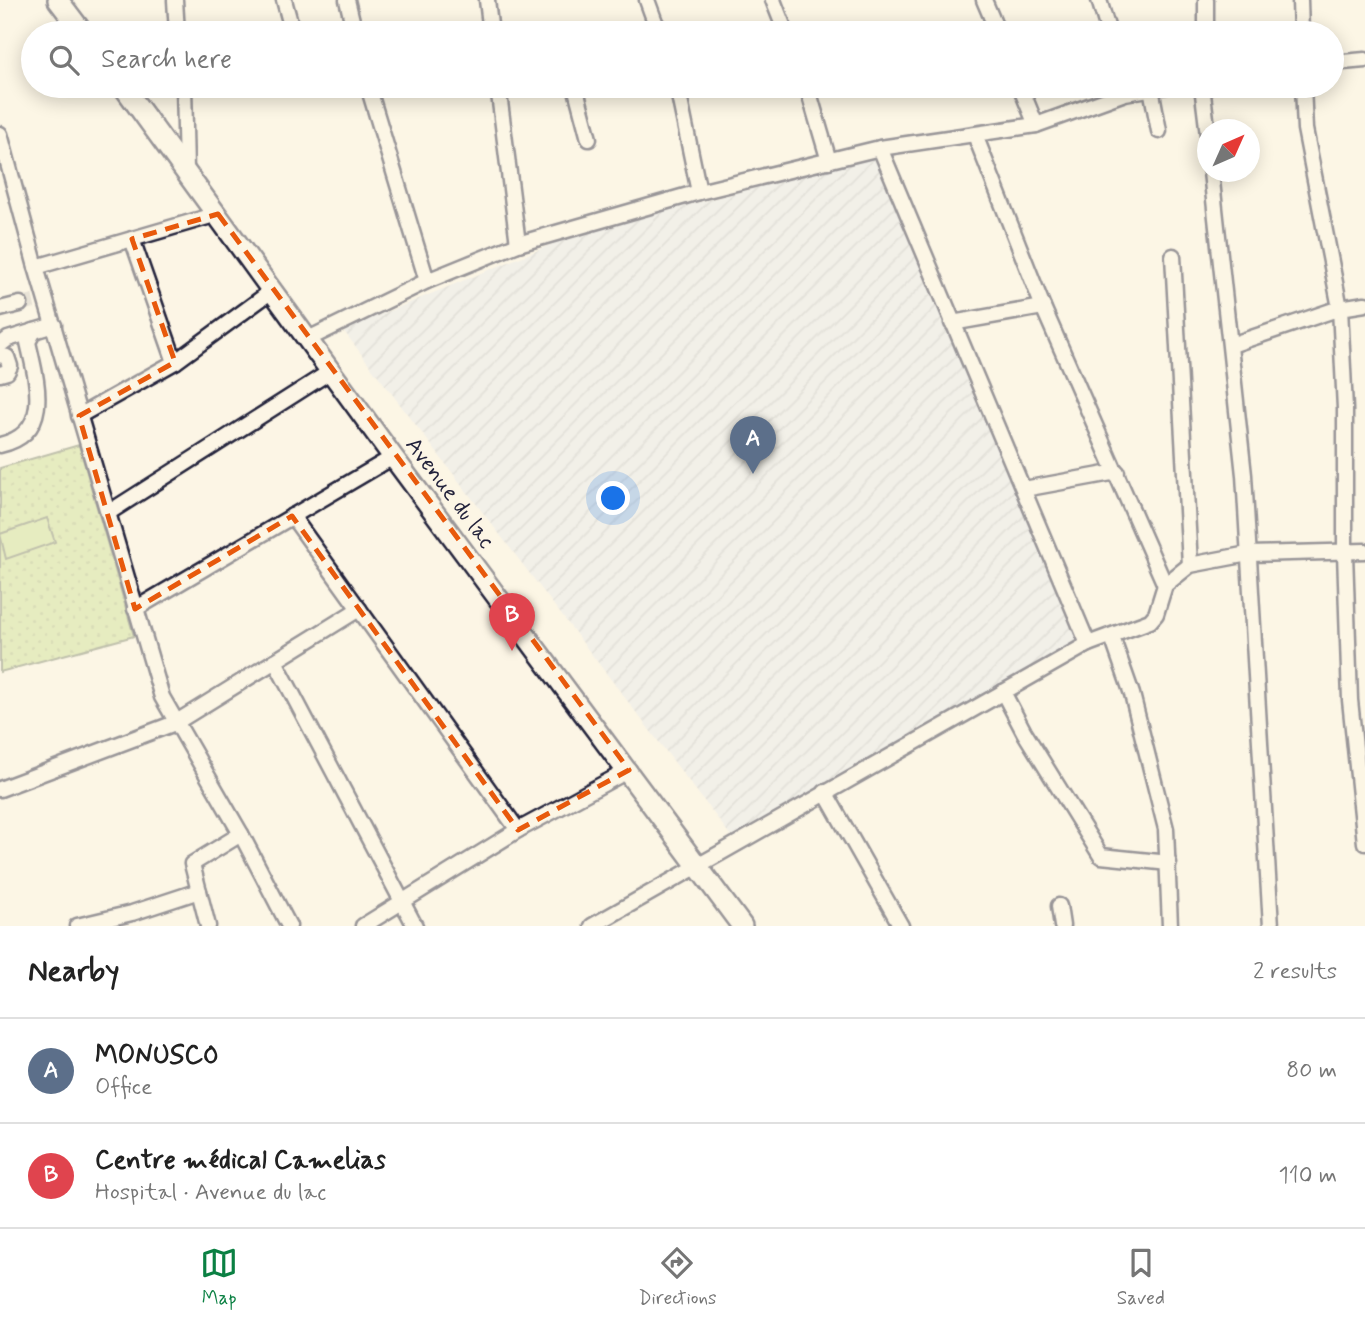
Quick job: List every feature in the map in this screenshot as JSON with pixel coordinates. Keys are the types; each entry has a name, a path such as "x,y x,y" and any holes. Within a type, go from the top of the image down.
{"main road":[{"path":"58,0 74,21"},
{"name":"Avenue du lac","path":"131,98 393,457 629,770 742,926"}],"street":[{"path":"175,0 176,21"},
{"path":"284,0 289,21"},
{"path":"347,0 352,21"},
{"path":"487,0 490,21"},
{"path":"647,0 655,21"},
{"path":"773,0 781,21"},
{"path":"985,0 993,21"},
{"path":"1100,0 1106,21"},
{"path":"1206,0 1206,21"},
{"path":"1300,0 1301,21"},
{"path":"1344,62 1365,60"},
{"path":"184,98 186,170"},
{"path":"372,98 427,281"},
{"path":"499,98 517,244"},
{"path":"578,98 589,139"},
{"path":"679,98 699,192"},
{"path":"810,98 829,162"},
{"path":"1025,98 1036,125"},
{"path":"308,339 427,281 517,244 699,192 880,148 1036,125 1102,98"},
{"path":"1159,98 1159,131"},
{"path":"1203,98 1206,119"},
{"path":"1304,98 1305,129 1340,308 1345,409 1345,553 1350,700 1365,843"},
{"path":"0,134 36,267 33,301 54,325 162,697 241,834 289,926"},
{"path":"975,135 1043,307 1166,585"},
{"path":"880,148 1088,644"},
{"path":"1212,182 1231,345 1248,554 1271,926"},
{"path":"36,267 218,214"},
{"path":"132,239 175,362"},
{"path":"1173,256 1190,565"},
{"path":"79,416 175,362 273,290"},
{"path":"0,309 33,301"},
{"path":"1231,345 1340,308 1365,304"},
{"path":"952,323 1043,307"},
{"path":"3,365 31,337 54,325"},
{"path":"0,345 8,339 31,337"},
{"path":"0,445 25,431 37,414 39,389 31,337"},
{"path":"108,513 331,371"},
{"path":"135,610 393,457"},
{"path":"1024,489 1117,472"},
{"path":"292,516 518,830"},
{"path":"592,926 1088,644 1150,621 1156,614 1166,585 1190,565 1248,554 1365,551"},
{"path":"0,789 175,723 359,609"},
{"path":"1112,637 1132,694 1166,829 1170,926"},
{"path":"275,660 415,926"},
{"path":"1003,692 1101,856 1168,863"},
{"path":"363,926 402,899 518,830 629,770"},
{"path":"825,792 901,926"},
{"path":"208,926 194,861 241,834"},
{"path":"77,926 132,913 199,891"},
{"path":"1059,906 1062,926"}],"highlighted area":[{"path":"218,214 629,770 518,830 292,516 135,609 79,416 175,362 132,239"}],"shaded area":[{"path":"874,158 1079,643 731,836 343,330 582,232"}],"green space":[{"path":"79,445 134,636 0,672 0,468"},
{"path":"47,518 55,542 6,559 0,534"}],"tunnel":[{"path":"20,304 34,301"}],"place":[{"name":"MONUSCO","path":"753,474"},
{"name":"Centre médical Camelias","path":"512,651"}]}
